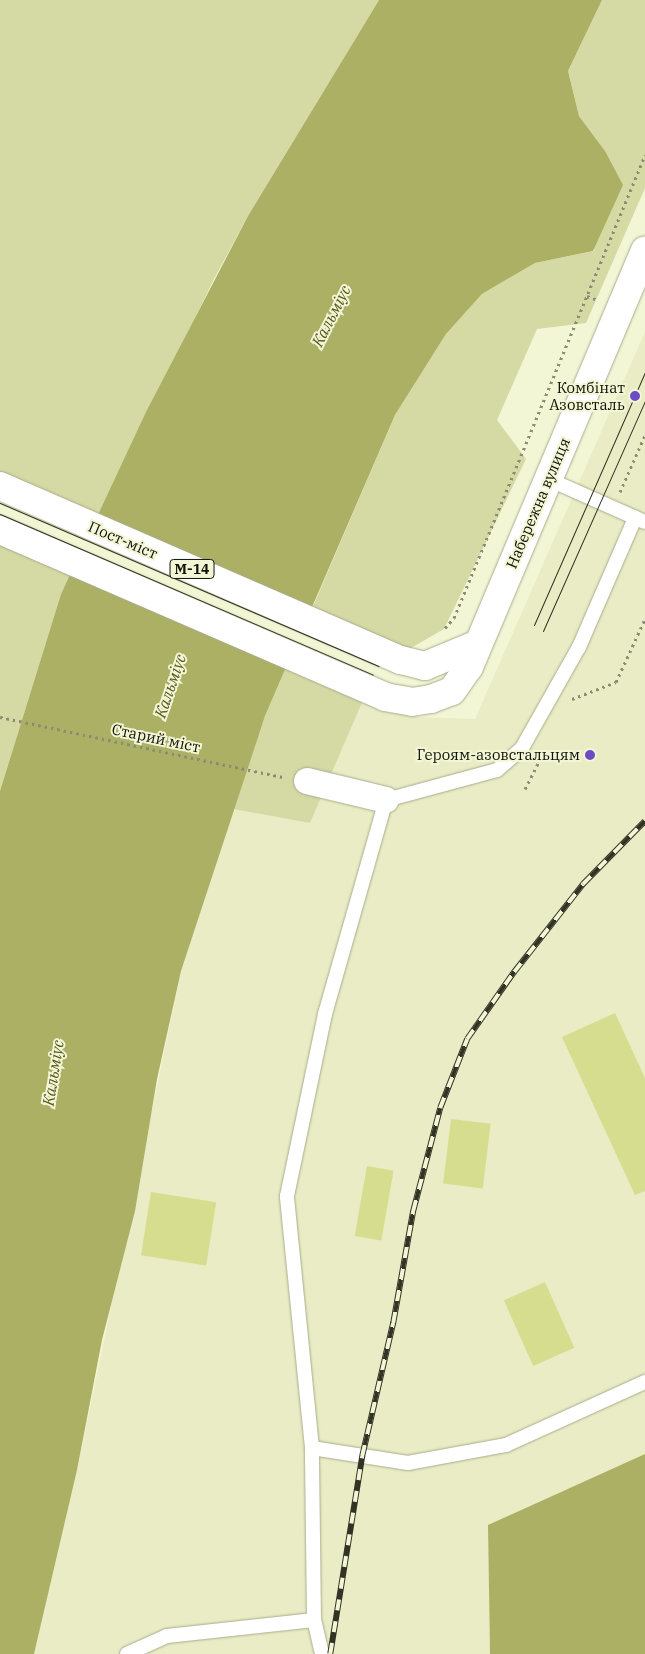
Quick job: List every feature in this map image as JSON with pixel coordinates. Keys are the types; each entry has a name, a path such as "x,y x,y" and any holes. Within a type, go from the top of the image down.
{"highway":[{"name":"Набережна вулиця","path":"478,644 645,251"},
{"name":"Пост-міст","path":"0,486 384,653 425,666 478,644"},
{"name":"М-14","path":"0,530 392,699 431,700 452,690 469,667 478,644"}],"street":[{"path":"307,782 386,800"}],"lane":[{"path":"322,1654 314,1620 312,1448 287,1196 325,1014 386,800 497,770 522,748 579,647 640,520 548,479"},
{"path":"312,1448 408,1463 506,1445 645,1382"},
{"path":"127,1654 167,1636 314,1620"}],"path":[{"path":"454,618 645,155"},
{"path":"613,508 644,438"},
{"path":"569,700 616,682 645,618"},
{"name":"Старий міст","path":"0,717 307,782"},
{"path":"525,789 542,754"}],"shaded area":[{"path":"0,0 379,0 248,216 214,279 97,518 0,476"},
{"path":"602,0 645,0 645,188 586,323 537,329 497,420 526,459 444,629 404,652 311,611 395,415 446,334 482,294 535,263 594,251 605,151 579,116 568,71"},
{"path":"645,332 645,1454 488,1525 490,1654 34,1654 77,1470 181,971 233,809 310,823 364,698 418,717 475,719"},
{"path":"0,540 72,571 61,594 0,791"},
{"path":"287,665 364,698 310,823 233,809 265,716"}],"water":[{"name":"Кальміус","path":"379,0 602,0 568,71 579,116 605,151 623,185 593,251 535,263 482,294 446,334 395,415 265,716 181,971 157,1079 135,1211 102,1340 77,1470 34,1654 0,1654 0,791 61,594 146,412 248,216"},
{"path":"645,1454 645,1654 490,1654 488,1525"}],"pier":[{"path":"95,517 312,614 288,668 71,571"}],"building":[{"path":"615,1013 645,1078 645,1191 635,1195 562,1037"},
{"path":"451,1119 491,1124 483,1188 443,1184"},
{"path":"367,1166 394,1171 381,1241 355,1236"},
{"path":"151,1192 216,1202 206,1266 141,1255"},
{"path":"545,1282 574,1348 533,1366 504,1300"}],"tram line":[{"path":"534,625 645,372"},
{"path":"543,631 645,401"},
{"path":"0,503 378,666"},
{"path":"0,514 373,675"}],"railway":[{"path":"330,1654 362,1456 393,1323 413,1211 440,1108 467,1039 514,972 583,884 645,821"}],"place":[{"name":"Комбінат Азовсталь","path":"635,396"},
{"name":"Героям-азовстальцям","path":"590,755"}]}
